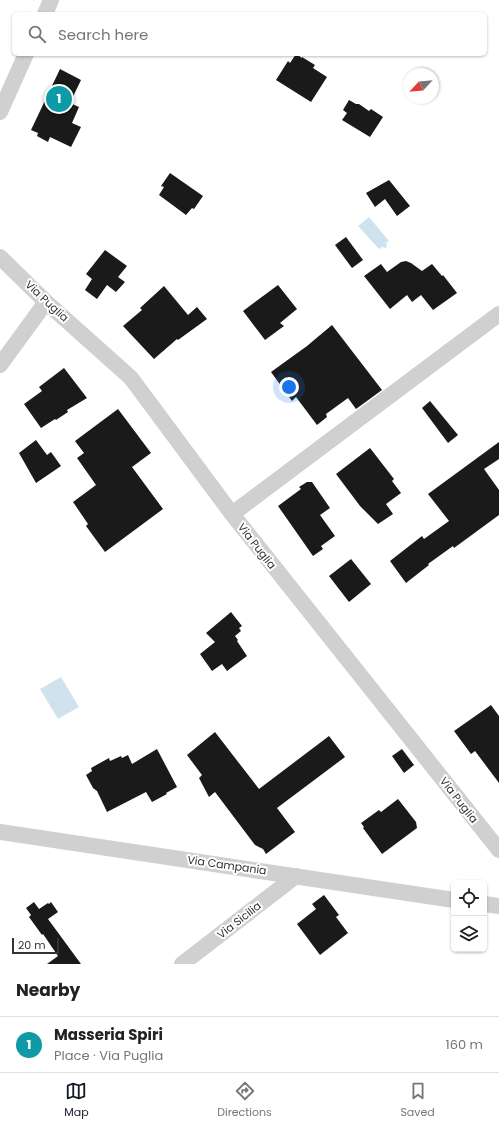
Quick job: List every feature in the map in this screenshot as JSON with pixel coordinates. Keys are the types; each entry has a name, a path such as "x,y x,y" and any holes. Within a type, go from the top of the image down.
{"street":[{"path":"46,12 51,0"},
{"path":"0,112 25,56"},
{"name":"Via Puglia","path":"0,257 46,302 131,378 232,514 499,850"},
{"path":"0,366 46,302"},
{"path":"232,514 499,314"},
{"name":"Via Campania","path":"0,832 451,900"},
{"name":"Via Sicilia","path":"182,964 296,876"},
{"path":"487,904 499,906"}],"water":[{"path":"369,217 389,241 386,243 386,248 382,247 379,249 358,226"},
{"path":"61,677 79,707 58,719 40,689"}],"building":[{"path":"295,56 302,57 315,65 313,68 327,77 311,102 276,80 288,61 290,63"},
{"path":"60,69 81,80 70,103 79,107 72,123 81,127 71,147 50,137 48,142 37,136 38,133 31,130"},
{"path":"349,100 359,104 369,111 371,109 383,117 370,137 342,120 347,113 343,110"},
{"path":"170,173 203,196 194,209 192,208 186,215 159,195 164,187 161,186"},
{"path":"389,180 410,206 397,216 385,199 375,207 366,193"},
{"path":"346,237 363,260 352,268 335,245"},
{"path":"105,250 127,266 118,277 125,282 116,292 107,285 97,299 85,290 92,279 86,274"},
{"path":"406,261 422,271 432,264 457,293 433,310 421,295 412,302 407,295 390,309 364,276 381,264 387,272 401,262"},
{"path":"278,285 297,309 280,323 284,326 265,340 243,311"},
{"path":"164,286 188,315 197,307 207,319 178,340 177,339 154,359 123,326 142,310 140,308"},
{"path":"332,325 382,390 356,409 348,398 326,414 327,417 317,425 296,397 292,401 271,372 307,346"},
{"path":"64,368 87,398 67,410 68,412 56,420 55,419 41,428 24,404 42,391 39,387"},
{"path":"430,401 458,435 448,443 422,408"},
{"path":"118,409 151,453 132,467 163,509 105,552 86,526 88,524 73,502 96,485 77,458 84,453 75,441"},
{"path":"36,440 47,455 51,452 61,466 36,483 19,453"},
{"path":"499,442 499,459 484,469 499,490 499,515 454,548 453,546 428,564 429,565 406,583 390,561 422,536 424,539 449,521 428,494"},
{"path":"370,448 394,479 392,481 401,493 386,504 393,514 378,524 360,506 336,474"},
{"path":"307,482 312,482 330,508 320,515 335,536 321,546 323,549 313,556 278,506 301,489 299,487"},
{"path":"351,559 371,584 349,602 329,576"},
{"path":"231,612 242,626 239,628 241,631 235,636 247,656 227,671 222,664 212,671 200,654 215,642 206,633"},
{"path":"491,705 499,716 499,783 475,751 471,754 454,731"},
{"path":"215,732 259,789 329,736 345,757 277,808 295,832 266,854 263,849 255,845 215,792 209,797 199,778 202,775 187,755"},
{"path":"157,749 177,787 152,802 146,792 107,812 97,791 93,788 86,775 92,771 91,768 109,758 110,761 121,756 122,758 128,755 132,764"},
{"path":"402,749 414,765 404,773 392,756"},
{"path":"398,799 416,822 417,828 382,854 361,823 379,810 381,812"},
{"path":"324,895 339,915 336,917 348,933 320,955 297,924 316,909 312,904"},
{"path":"34,902 39,909 51,902 58,912 48,919 81,964 47,964 58,956 29,917 31,915 26,908"}],"place":[{"name":"Masseria Spiri","path":"59,99"}]}
